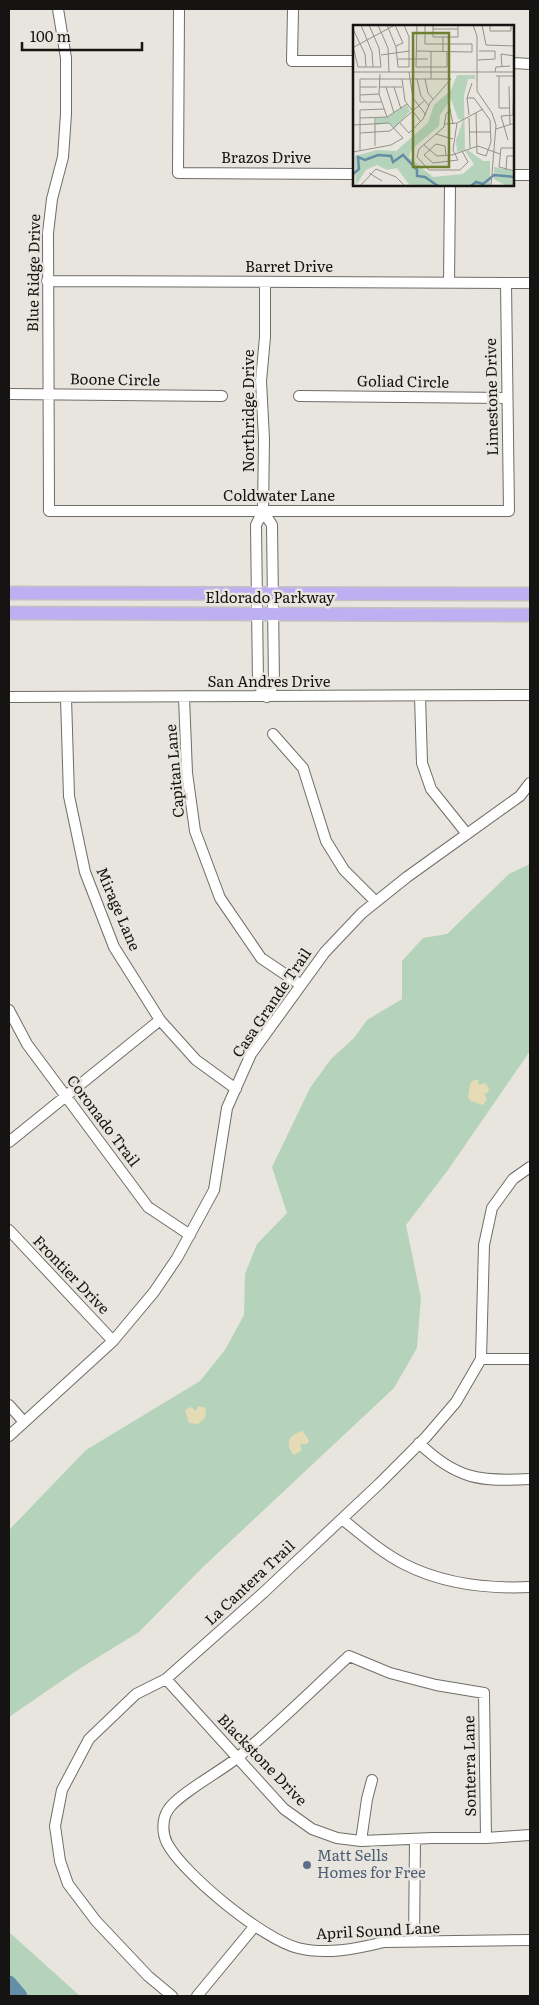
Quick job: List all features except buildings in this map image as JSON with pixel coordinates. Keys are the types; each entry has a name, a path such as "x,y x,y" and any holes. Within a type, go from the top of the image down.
{"main road":[{"name":"Eldorado Parkway","path":"9,593 530,594"},
{"name":"Eldorado Parkway","path":"9,613 530,614"}],"street":[{"name":"Blue Ridge Drive","path":"49,511 48,233 52,199 63,158 66,114 66,58 58,9"},
{"name":"Brazos Drive","path":"179,9 178,173 353,174"},
{"path":"293,9 292,60 353,61"},
{"path":"514,63 530,64"},
{"path":"514,175 530,175"},
{"path":"449,283 450,186"},
{"name":"Barret Drive","path":"47,281 530,283"},
{"name":"Northridge Drive","path":"263,511 272,525 274,684 267,697 258,684 256,524 263,511 264,439 261,381 265,337 265,282"},
{"name":"Limestone Drive","path":"506,283 509,511"},
{"name":"Boone Circle","path":"9,394 222,396"},
{"name":"Goliad Circle","path":"299,396 507,398"},
{"name":"Coldwater Lane","path":"49,511 509,511"},
{"name":"San Andres Drive","path":"9,698 530,695"},
{"path":"420,696 422,764 431,788 467,834"},
{"name":"Capitan Lane","path":"184,697 186,773 195,831 220,898 261,958 301,985"},
{"name":"Mirage Lane","path":"66,698 68,796 86,872 114,947 160,1020 196,1060 236,1089"},
{"path":"273,734 303,768 326,841 344,870 376,902"},
{"name":"Casa Grande Trail","path":"9,1436 113,1341 154,1292 177,1258 214,1190 228,1108 252,1054 325,952 362,913 407,877 520,796 530,784"},
{"name":"Coronado Trail","path":"9,1010 26,1044 148,1206 190,1235"},
{"path":"9,1142 160,1020"},
{"name":"La Cantera Trail","path":"172,1996 148,1976 96,1922 68,1884 60,1862 55,1826 62,1790 89,1739 136,1694 166,1679 263,1593 419,1443 456,1402 481,1359 484,1245 492,1208 513,1178 530,1167"},
{"name":"Frontier Drive","path":"9,1230 113,1341"},
{"path":"481,1359 530,1359"},
{"path":"9,1405 24,1422"},
{"path":"419,1443 434,1457 455,1471 472,1477 480,1479 530,1479"},
{"path":"342,1519 384,1552 404,1564 436,1577 462,1584 488,1587 530,1587"},
{"name":"Sonterra Lane","path":"238,1757 349,1656 390,1673 436,1685 484,1693 486,1838"},
{"name":"Blackstone Drive","path":"166,1679 284,1809 312,1829 337,1838 361,1841 530,1835"},
{"name":"April Sound Lane","path":"238,1757 182,1796 168,1809 163,1824 167,1842 182,1864 212,1893 254,1927 296,1948 321,1952 362,1948 384,1942 530,1940"},
{"path":"361,1841 372,1780"},
{"path":"414,1942 415,1840"},
{"path":"197,1996 254,1927"}],"green space":[{"path":"530,864 530,1051 448,1170 406,1225 421,1298 417,1348 394,1388 203,1567 139,1632 79,1669 9,1717 9,1530 86,1450 200,1381 225,1350 244,1315 245,1274 257,1244 287,1213 272,1167 310,1088 331,1059 354,1038 367,1020 402,999 402,961 423,938 447,934 509,874"},
{"path":"9,1932 80,1996 9,1996"}],"sand":[{"path":"474,1080 478,1080 479,1085 485,1083 489,1088 488,1092 484,1094 487,1099 483,1105 468,1098 470,1084"},
{"path":"198,1406 206,1408 205,1418 198,1424 189,1423 185,1410 191,1407 196,1411"},
{"path":"303,1431 309,1441 307,1444 300,1444 302,1450 294,1455 289,1447 291,1437"}],"waterway":[{"path":"9,1983 20,1996"}],"place":[{"name":"Matt Sells Homes for Free","path":"307,1865"}]}
